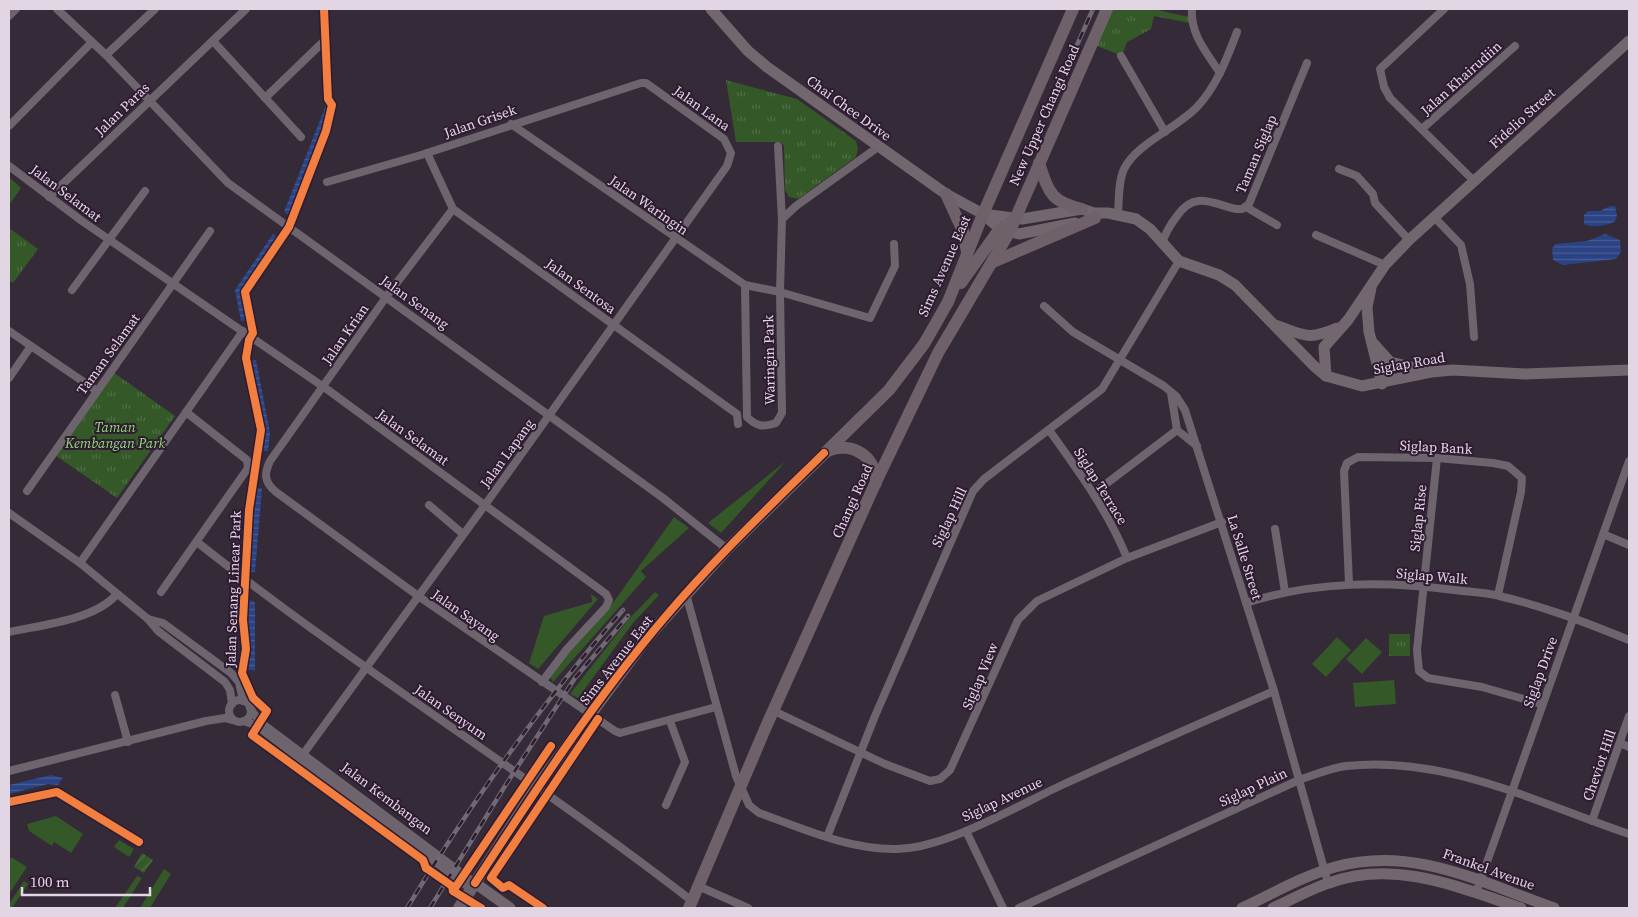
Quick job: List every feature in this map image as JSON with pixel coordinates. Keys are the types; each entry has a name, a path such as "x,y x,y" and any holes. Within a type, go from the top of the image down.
{"main road":[{"name":"New Upper Changi Road","path":"983,214 1073,9"},
{"name":"New Upper Changi Road","path":"1014,218 1107,9"},
{"path":"1039,163 1048,189 1056,200 1064,205 1082,209"},
{"path":"946,194 964,231 967,255"},
{"name":"Sims Avenue East","path":"459,908 536,788 646,639 726,550 889,390 924,344 948,302 983,214"},
{"path":"948,302 1014,218"},
{"path":"993,262 1095,218"},
{"name":"Changi Road","path":"691,905 774,711 875,484 938,353 993,262 1004,231"},
{"path":"824,453 844,447 860,452 873,466 875,484"}],"street":[{"path":"9,16 16,9"},
{"name":"Jalan Senang","path":"57,9 106,55 228,183 663,498 726,550"},
{"path":"106,55 155,9"},
{"name":"Jalan Paras","path":"49,197 246,9"},
{"name":"Chai Chee Drive","path":"711,9 748,51 767,67 946,194 983,214"},
{"path":"1192,9 1192,20 1196,33 1220,73"},
{"path":"1444,9 1380,69 1386,93 1474,181"},
{"path":"983,214 1004,231 1031,233 1113,214 1124,169 1133,156 1197,107 1220,73 1237,32"},
{"path":"213,41 300,137"},
{"name":"Fidelio Street","path":"1326,376 1324,347 1362,306 1385,265 1408,240 1629,41"},
{"path":"9,126 92,42"},
{"path":"266,98 323,42"},
{"name":"Jalan Khairudiin","path":"1423,128 1515,46"},
{"path":"1121,56 1165,132"},
{"name":"Taman Siglap","path":"1162,244 1165,233 1189,202 1199,200 1236,209 1246,207 1254,194 1306,63"},
{"name":"Jalan Grisek","path":"327,182 426,153 641,83"},
{"name":"Jalan Lana","path":"641,83 646,83 726,141 731,153 727,166"},
{"name":"Jalan Waringin","path":"511,124 744,285 780,292 870,318 895,266 894,244"},
{"name":"Waringin Park","path":"744,285 747,418 756,425 765,427 776,424 782,413 780,292 782,219 778,146"},
{"path":"782,219 792,209 878,147"},
{"name":"Jalan Sentosa","path":"426,153 452,209 737,414 738,424"},
{"name":"Jalan Selamat","path":"9,166 109,240 324,387 606,594 609,600 606,607 567,649 542,682"},
{"name":"Jalan Lapang","path":"304,753 364,668 485,506 727,166"},
{"path":"1339,169 1357,176 1373,194 1375,204 1408,240"},
{"name":"Jalan Selamat","path":"72,290 145,192"},
{"path":"1246,207 1278,225"},
{"name":"Jalan Krian","path":"265,476 270,461 324,387 386,296 452,209"},
{"name":"Siglap Road","path":"983,214 1032,218 1082,209 1094,214 1113,214 1141,222 1162,244 1177,264 1225,278 1239,289 1270,323 1326,376 1356,385 1382,384 1431,372 1463,370 1525,374 1629,370"},
{"path":"1434,217 1461,245 1470,284 1474,337"},
{"name":"Taman Selamat","path":"27,491 210,231"},
{"path":"1316,235 1385,265"},
{"name":"Siglap Hill","path":"827,836 860,753 973,491 984,479 1102,389 1177,264"},
{"name":"La Salle Street","path":"1044,306 1073,332 1120,358 1171,392 1184,410 1222,522 1274,691 1328,883"},
{"name":"Fidelio Street","path":"1362,306 1382,384"},
{"path":"1270,323 1306,337 1314,337 1342,326"},
{"path":"9,331 97,391"},
{"path":"80,563 243,331"},
{"path":"1371,340 1390,362 1431,372"},
{"path":"9,378 31,346"},
{"path":"1171,392 1177,430 1197,446"},
{"path":"161,592 249,464 230,446 186,412"},
{"name":"Siglap Terrace","path":"1049,430 1094,493 1115,528 1127,558"},
{"path":"1094,493 1177,430"},
{"name":"Siglap Bank","path":"1349,583 1344,471 1347,463 1358,457 1437,458 1501,464 1514,469 1522,478 1521,492 1498,595"},
{"name":"Siglap Rise","path":"1437,458 1417,650 1418,671 1428,678 1482,687 1542,704"},
{"name":"Siglap Drive","path":"1476,893 1629,461"},
{"name":"Jalan Sayang","path":"265,476 267,482 276,492 417,596 620,733 716,707"},
{"path":"429,505 463,534"},
{"name":"Jalan Kembangan","path":"9,513 80,563 116,595 148,619 158,631 225,682 230,690 230,707 234,720 257,726 473,886 510,908"},
{"name":"Siglap View","path":"774,711 860,753 930,782 936,781 946,775 961,751 1018,620 1025,611 1037,601 1127,558 1222,522"},
{"path":"1275,529 1285,592"},
{"path":"1604,534 1629,545"},
{"name":"Jalan Senyum","path":"197,542 364,668 536,788 691,905"},
{"name":"Siglap Walk","path":"1246,603 1285,592 1349,583 1424,586 1498,595 1573,618 1629,640"},
{"path":"686,594 716,707 741,790"},
{"path":"9,632 86,614 105,606 116,595"},
{"name":"Jalan Kembangan","path":"148,619 163,623 231,673 238,682 243,701 260,722 304,753 473,886 496,908"},
{"name":"Siglap Avenue","path":"741,790 748,805 759,813 851,846 900,849 924,845 966,831 1064,784 1274,691"},
{"path":"115,695 128,742"},
{"path":"206,720 243,701"},
{"path":"244,722 249,717 250,708"},
{"name":"Cheviot Hill","path":"1592,821 1629,716"},
{"path":"9,771 128,742 206,720 225,718 234,720"},
{"path":"666,805 685,762 670,721"},
{"path":"1620,743 1629,746"},
{"name":"Siglap Plain","path":"1019,908 1299,780 1345,766 1398,765 1468,777 1629,834"},
{"path":"966,831 1003,908"},
{"name":"Frankel Avenue","path":"1242,908 1324,871 1360,862 1401,860 1448,868 1554,908"},
{"name":"Frankel Avenue","path":"1273,908 1328,883 1368,874 1401,874 1440,881 1521,908"},
{"path":"698,886 748,908"}],"green space":[{"path":"1111,9 1153,9 1189,17 1190,23 1154,16 1151,29 1127,42 1122,56 1095,45"},
{"path":"726,80 797,99 856,141 858,149 856,157 798,199 789,197 785,190 784,146 781,142 736,142"},
{"path":"9,177 21,188 9,205"},
{"path":"9,228 38,249 13,283 9,280"},
{"name":"Taman Kembangan Park","path":"113,372 175,416 117,498 55,455"},
{"path":"786,461 721,533 708,523"},
{"path":"674,517 689,528 641,571 646,577 553,682 550,677 570,649 613,603"},
{"path":"655,592 659,595 633,623 578,698 570,694 628,620"},
{"path":"591,594 598,599 538,669 529,663 544,616 592,602"},
{"path":"1389,634 1410,634 1410,656 1389,656"},
{"path":"1337,637 1351,650 1326,677 1312,664"},
{"path":"1366,638 1382,652 1362,674 1346,659"},
{"path":"1394,680 1396,704 1355,707 1353,683"},
{"path":"56,816 83,834 71,853 54,842 52,846 29,831 27,824"},
{"path":"119,840 134,849 129,857 114,847"},
{"path":"142,853 153,860 144,873 134,867"},
{"path":"11,857 27,867 9,894 9,861"},
{"path":"164,869 171,874 150,908 140,908"},
{"path":"137,876 142,878 123,908 115,908"},
{"path":"24,881 28,884 12,908 9,908 9,904"}],"water":[{"path":"326,105 329,106 323,134 290,216 284,212"},
{"path":"1610,206 1615,206 1617,216 1615,221 1600,226 1584,224 1584,215 1588,211 1600,211"},
{"path":"273,234 279,238 242,291 248,320 241,321 235,290"},
{"path":"1605,234 1620,240 1621,252 1616,259 1563,265 1553,260 1552,249 1555,244 1587,241"},
{"path":"256,360 270,433 268,451 260,451 263,430 249,361"},
{"path":"254,488 262,488 255,572 247,572"},
{"path":"246,599 255,602 255,671 247,669"},
{"path":"51,775 63,778 58,785 48,784 9,794 9,785"}],"railway":[{"path":"1073,54 1093,9"},
{"path":"407,908 456,830 508,754 535,717 623,610"},
{"path":"430,908 505,786 575,678 628,616"}],"cycle path":[{"name":"Jalan Senang Linear Park","path":"324,9 328,99 332,105 326,131 289,227 245,292 253,333 249,340 246,358 261,430 249,510 243,620 246,649 242,673 253,698 267,711 252,735 423,860 426,868"},
{"path":"475,883 566,746 640,648 704,574 824,453"},
{"path":"543,908 509,885 503,888 491,878 598,719"},
{"path":"453,891 551,746"},
{"path":"9,802 57,792 139,842"},
{"path":"426,868 452,886 453,891 481,908"}]}
